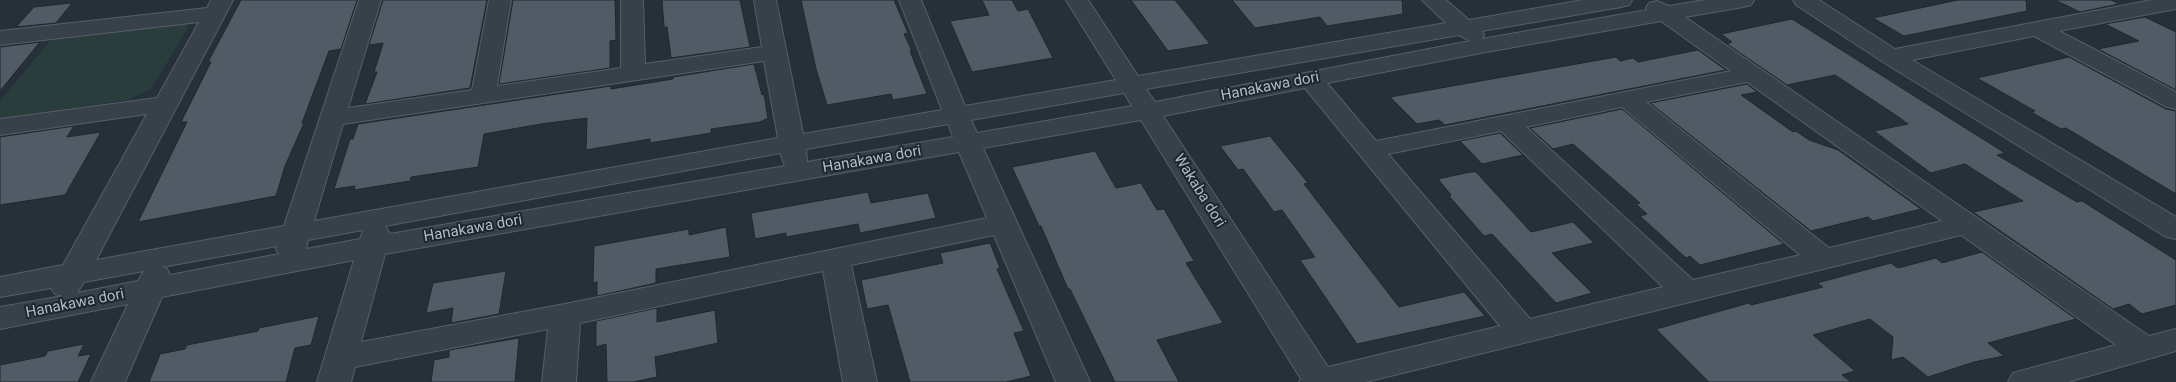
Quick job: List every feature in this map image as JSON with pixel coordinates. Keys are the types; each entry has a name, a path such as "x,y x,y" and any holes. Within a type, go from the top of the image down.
{"street":[{"path":"286,262 370,0"},
{"path":"483,95 500,0"},
{"path":"632,0 633,73"},
{"path":"765,0 794,143 797,173"},
{"path":"910,0 968,143 1073,382"},
{"name":"Wakaba dori","path":"1077,0 1319,382"},
{"path":"1433,0 1486,45"},
{"name":"Hanakawa dori","path":"0,318 286,262 376,233 794,143 1621,0"},
{"name":"Hanakawa dori","path":"0,287 296,234 376,233 797,173 1149,111 1310,80 1486,45 1655,7 1743,0"},
{"path":"1804,0 1891,56 2176,230"},
{"path":"1891,56 2176,2"},
{"path":"0,38 218,7"},
{"path":"58,308 71,275 218,7"},
{"path":"1655,7 2145,348"},
{"path":"2037,29 2176,102"},
{"path":"332,118 775,52"},
{"path":"1370,150 1751,74"},
{"path":"1310,80 1523,332"},
{"path":"1627,99 1824,259"},
{"path":"0,127 165,104"},
{"path":"1506,123 1687,292"},
{"path":"376,233 337,370 565,315 1004,224"},
{"path":"1319,382 1967,224"},
{"path":"108,382 151,289 162,258"},
{"path":"836,259 860,382"},
{"path":"559,382 565,315"},
{"path":"2025,382 2176,340"}],"green space":[{"path":"184,23 189,26 151,89 128,100 0,118 0,101 51,40"}],"building":[{"path":"241,0 357,0 341,49 329,51 302,123 304,123 285,166 276,196 138,222 187,122 181,122 211,62 208,62"},
{"path":"383,0 487,0 470,88 365,104 377,72 374,72 383,43 369,45"},
{"path":"513,0 615,0 616,40 610,41 610,68 499,84"},
{"path":"662,0 740,0 750,47 671,58 667,27 664,27"},
{"path":"801,0 894,0 908,33 904,34 927,94 893,100 891,94 827,105 816,69"},
{"path":"982,0 1012,0 1018,11 1028,9 1053,58 972,72 950,21 989,15"},
{"path":"1131,0 1175,0 1210,44 1168,51"},
{"path":"1232,0 1402,0 1403,14 1327,26 1320,17 1255,28"},
{"path":"1958,0 2026,0 2027,11 1904,36 1873,18"},
{"path":"2055,0 2111,0 2119,4 2080,12"},
{"path":"72,3 56,23 16,27 34,7"},
{"path":"2145,17 2176,32 2176,90 2098,49 2139,41 2105,24"},
{"path":"1792,19 2005,153 1997,155 2077,202 2082,201 2176,260 2176,305 2142,314 2129,304 2113,309 1973,212 2023,201 1965,164 1931,173 1874,131 1908,124 1900,118 1835,75 1787,85 1727,44 1732,42 1721,34"},
{"path":"40,42 0,91 0,47"},
{"path":"1698,50 1726,70 1445,125 1439,120 1417,124 1390,97 1616,57 1620,61 1633,58 1638,62"},
{"path":"2069,57 2166,109 2176,111 2176,194 2066,128 2061,129 2031,112 2035,111 1977,78"},
{"path":"754,64 762,95 764,94 768,118 760,122 711,129 711,133 650,143 650,139 586,150 587,118 541,124 484,134 478,167 411,177 410,181 354,190 355,186 334,189 350,139 353,139 358,124 611,86 611,89"},
{"path":"1747,84 1757,92 1741,95 1793,132 1796,131 1809,140 1838,150 1921,209 1873,221 1868,217 1811,231 1650,103"},
{"path":"1622,109 1784,244 1700,265 1690,256 1686,258 1640,216 1647,214 1636,204 1640,203 1573,144 1553,149 1530,128"},
{"path":"74,126 67,137 101,132 65,195 0,205 0,137"},
{"path":"1500,133 1523,155 1482,164 1460,141"},
{"path":"1270,136 1308,183 1304,184 1399,307 1464,292 1485,316 1357,344 1300,260 1315,257 1282,210 1274,212 1243,169 1238,170 1220,146"},
{"path":"1095,151 1116,188 1141,183 1157,210 1164,209 1194,261 1186,263 1223,323 1157,340 1179,382 1115,382 1070,289 1068,289 1041,226 1039,226 1012,167"},
{"path":"1476,172 1531,232 1573,222 1594,243 1552,253 1592,293 1556,303 1492,234 1484,236 1449,196 1451,195 1438,179"},
{"path":"868,192 871,203 928,193 936,218 860,233 858,224 786,237 786,233 755,239 751,213"},
{"path":"726,227 730,257 656,269 656,283 597,296 597,282 593,283 594,246 689,229 689,235"},
{"path":"990,243 1000,268 997,269 1024,331 1014,333 1031,376 1006,382 910,382 888,305 867,309 861,280 943,263 940,253"},
{"path":"1982,252 2076,319 1988,343 2004,356 1974,362 1928,377 1903,357 1891,360 1893,337 1870,319 1813,335 1855,371 1842,375 1851,382 1709,382 1656,329 1749,303 1751,305 1823,287 1817,283 1891,263 1898,268 1936,258 1942,263"},
{"path":"506,271 499,314 451,323 453,308 426,313 433,283"},
{"path":"657,308 657,322 715,310 718,343 655,357 657,377 633,382 607,382 606,344 596,347 596,321"},
{"path":"319,316 311,345 295,348 286,382 149,382 160,354 185,349 187,345 258,331 259,328"},
{"path":"519,338 515,382 431,382 434,360 449,357 449,350"},
{"path":"84,344 78,356 91,354 78,382 0,382 0,365 45,356 48,351"}]}
